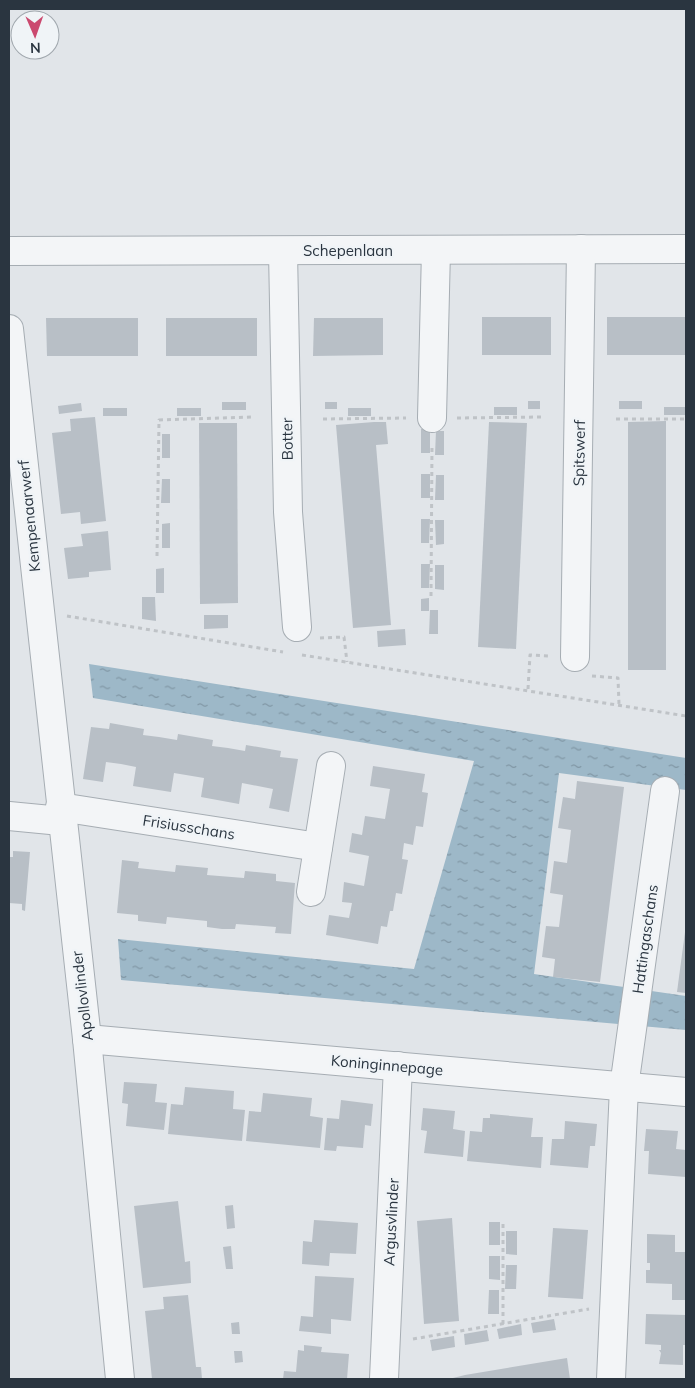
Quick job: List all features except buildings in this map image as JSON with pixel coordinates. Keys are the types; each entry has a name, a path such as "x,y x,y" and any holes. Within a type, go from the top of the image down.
{"street":[{"name":"Spitswerf","path":"575,657 581,249"},
{"name":"Schepenlaan","path":"9,251 686,249"},
{"path":"432,418 436,250"},
{"name":"Botter","path":"283,251 288,512 297,628"},
{"name":"Kempenaarwerf","path":"9,329 40,612"},
{"name":"Apollovlinder","path":"40,612 60,814 87,1039 120,1379"},
{"path":"311,892 331,766"},
{"name":"Hattingaschans","path":"624,1087 665,790"},
{"name":"Frisiusschans","path":"9,816 60,814 318,847"},
{"name":"Koninginnepage","path":"87,1039 686,1092"},
{"name":"Argusvlinder","path":"384,1379 398,1066"},
{"path":"611,1379 624,1087"}],"path":[{"path":"157,556 159,420 251,417"},
{"path":"431,596 432,418"},
{"path":"616,419 686,419"},
{"path":"40,612 287,652"},
{"path":"297,628 320,638 344,637 347,662"},
{"path":"296,654 686,716"},
{"path":"503,1220 503,1324"},
{"path":"385,1344 614,1304"}],"water":[{"path":"89,664 686,758 686,790 559,773 534,974 686,996 686,1030 121,980 118,939 414,969 474,761 93,698"}]}
